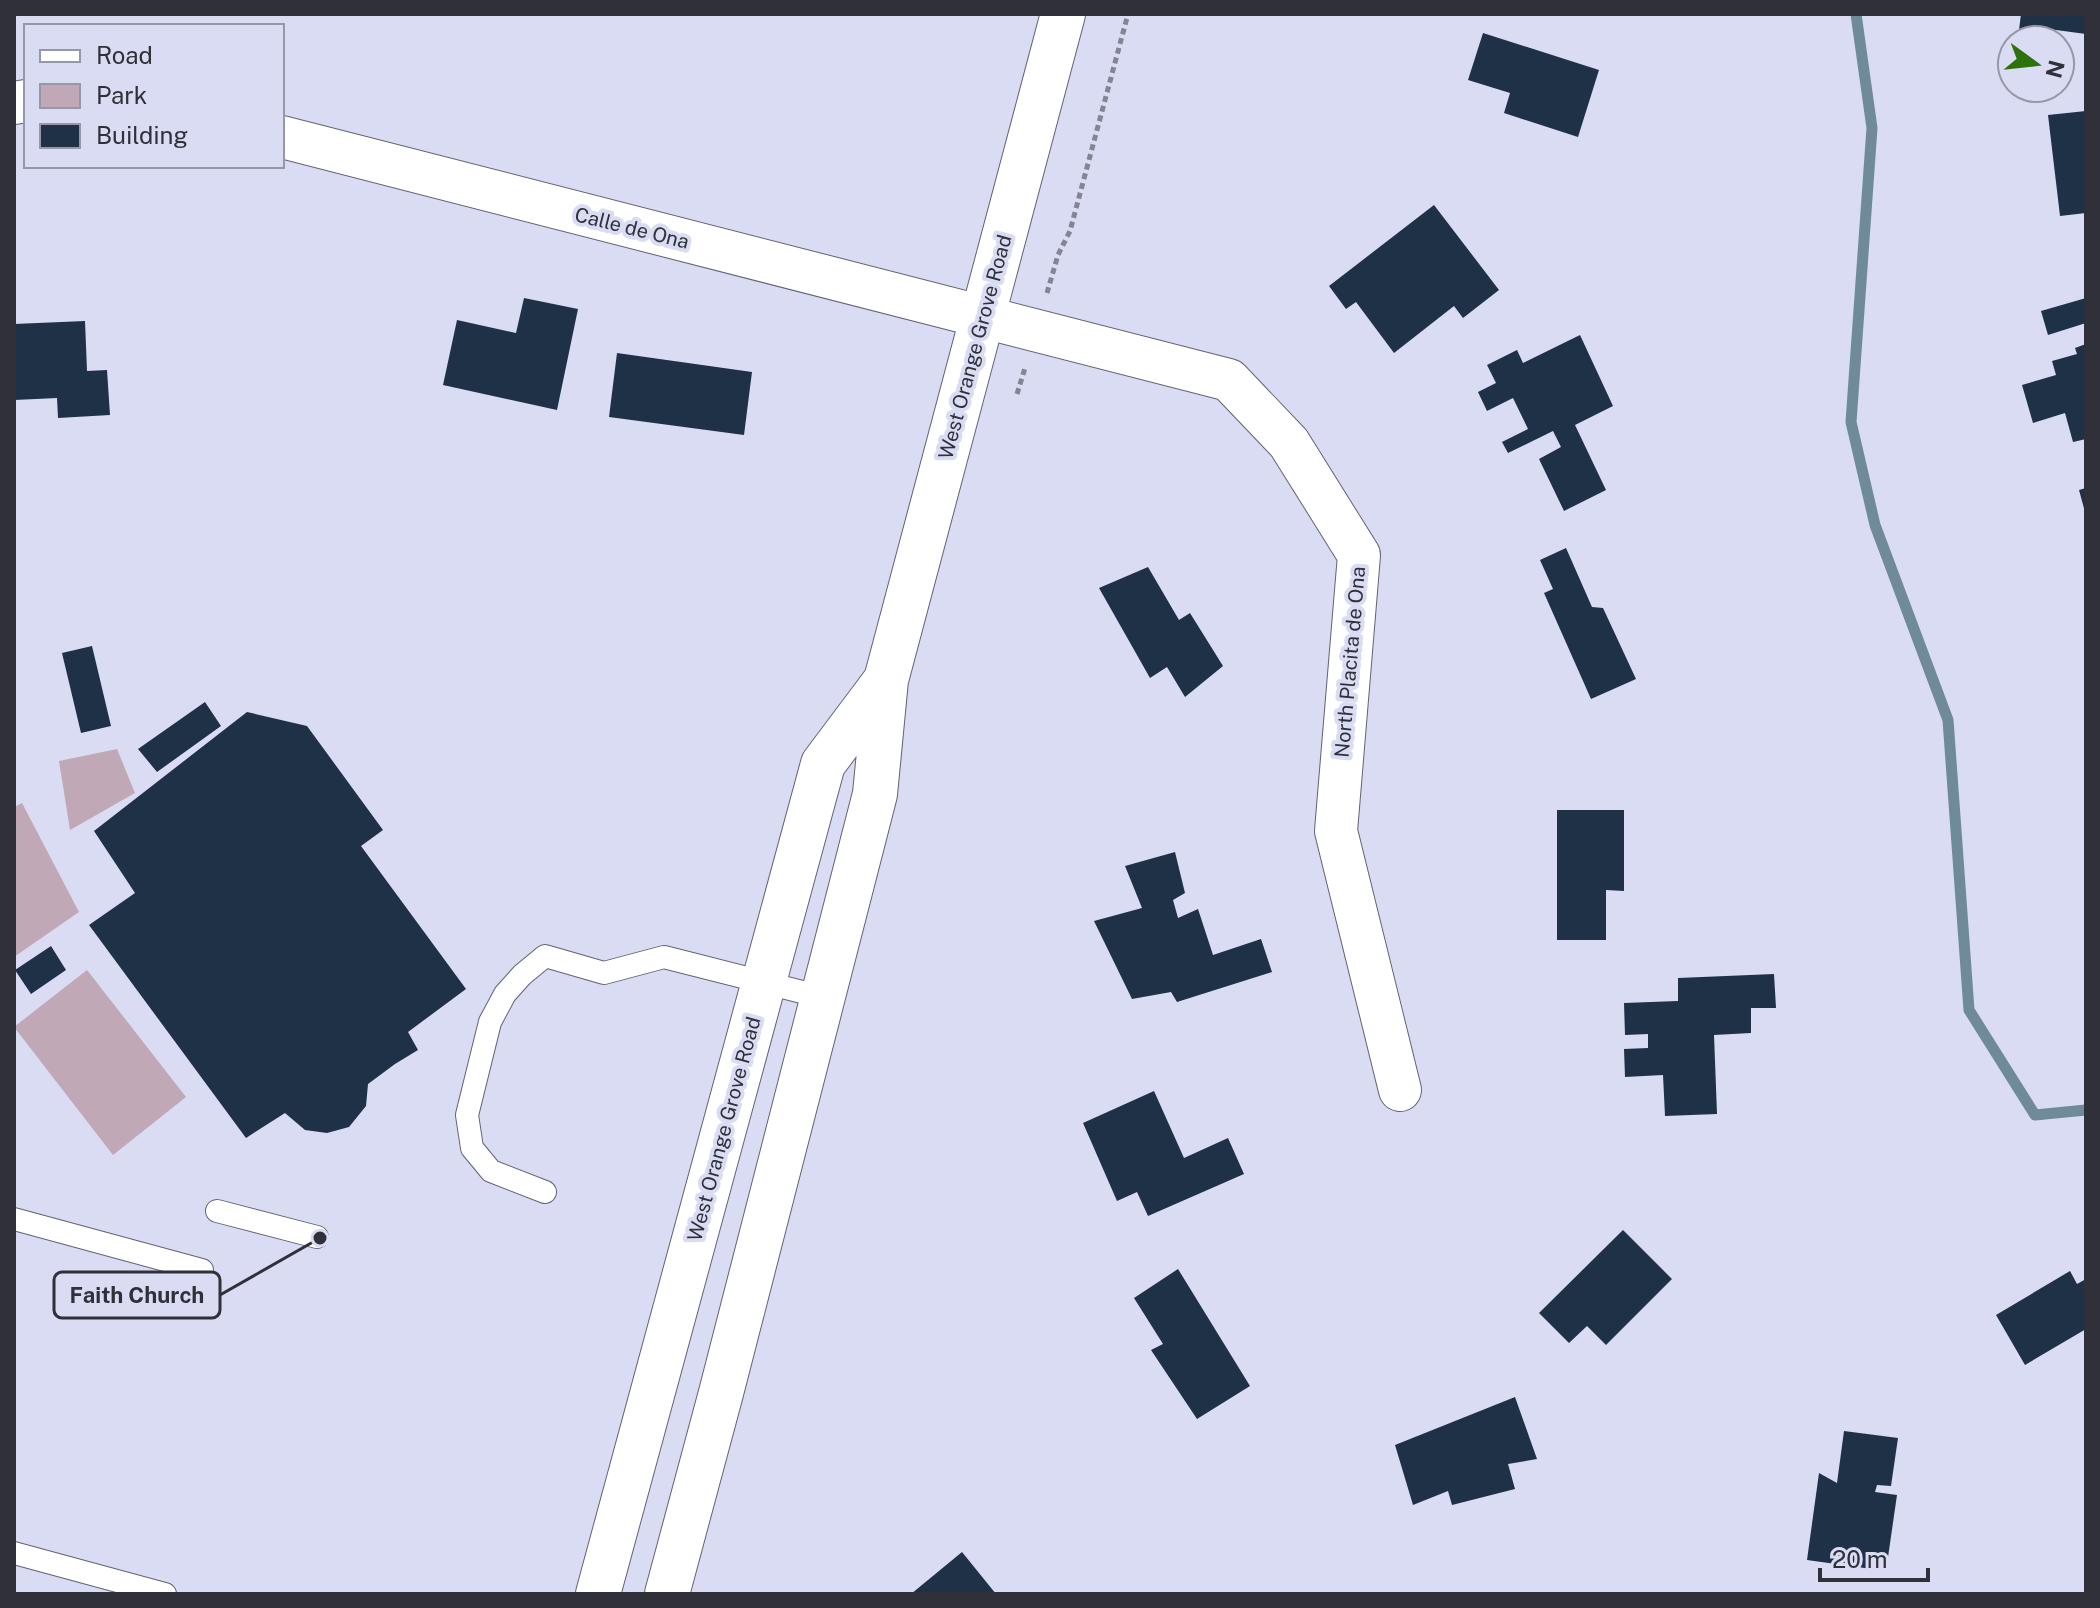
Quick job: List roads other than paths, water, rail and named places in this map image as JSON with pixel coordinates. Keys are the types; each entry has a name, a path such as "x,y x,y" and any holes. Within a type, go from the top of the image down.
{"main road":[{"name":"West Orange Grove Road","path":"667,1594 875,794 886,680 1063,14"},
{"name":"West Orange Grove Road","path":"598,1594 823,764 886,680"}],"street":[{"name":"Calle de Ona","path":"284,138 983,318"},
{"name":"North Placita de Ona","path":"983,318 1229,380 1289,443 1359,555 1336,831 1400,1090"}],"lane":[{"path":"545,1192 491,1171 472,1148 467,1115 490,1022 505,994 545,956 604,973 664,957 822,997"},
{"path":"217,1211 317,1237"},
{"path":"14,1219 202,1270"},
{"path":"14,1553 165,1594"}],"waterway":[{"path":"1856,14 1872,128 1851,422 1875,525 1948,720 1969,1010 2035,1115 2086,1110"}],"place":[{"name":"Faith Church","path":"320,1238"}]}
